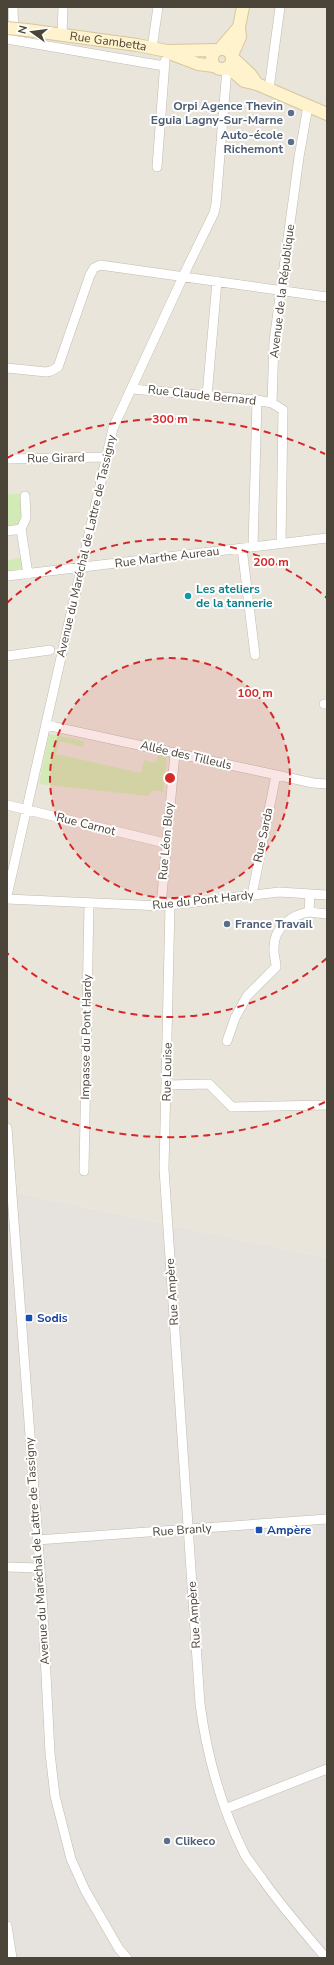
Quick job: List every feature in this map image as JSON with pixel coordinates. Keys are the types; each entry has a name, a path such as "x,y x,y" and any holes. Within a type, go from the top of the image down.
{"main road":[{"path":"239,27 212,56 214,66 219,69 230,62 240,37 239,27 243,7"},
{"name":"Rue Gambetta","path":"7,28 62,34 152,48 166,51 198,64 214,66"},
{"name":"Rue Gambetta","path":"166,51 219,49"},
{"path":"219,49 227,50 230,62 244,81 257,84 326,113"}],"street":[{"path":"13,7 11,40 164,66"},
{"path":"62,34 63,7"},
{"path":"152,48 158,7"},
{"path":"268,89 280,7"},
{"path":"157,167 166,51"},
{"name":"Avenue du Maréchal de Lattre de Tassigny","path":"7,898 10,865 27,809 82,567 105,457 113,428 183,276 214,213 230,62"},
{"name":"Avenue de la République","path":"272,403 274,341 298,157 308,106"},
{"path":"7,368 46,372 58,367 90,275 94,268 100,265 327,297"},
{"path":"207,396 217,281"},
{"name":"Rue Claude Bernard","path":"132,389 257,400 272,403"},
{"path":"253,547 257,400"},
{"path":"272,403 283,410 284,416 281,543"},
{"name":"Rue Girard","path":"7,459 105,457"},
{"path":"25,496 26,518 21,529 28,574"},
{"path":"7,531 21,529"},
{"name":"Rue Marthe Aureau","path":"7,576 327,538"},
{"path":"242,548 255,655"},
{"path":"7,656 50,650"},
{"name":"Allée des Tilleuls","path":"46,725 313,783 327,784"},
{"name":"Rue Léon Bloy","path":"161,906 165,843 174,753"},
{"name":"Rue Sarda","path":"252,895 276,775"},
{"name":"Rue Carnot","path":"7,805 165,843"},
{"name":"Rue du Pont Hardy","path":"7,898 161,906 279,892 327,895"},
{"path":"309,912 310,894"},
{"name":"Impasse du Pont Hardy","path":"84,1171 90,903"},
{"name":"Rue Louise","path":"168,1238 164,1169 170,905"},
{"path":"227,1041 235,1018 247,996 276,966 274,945 281,928 290,918 299,914 309,912 327,914"},
{"path":"167,1085 209,1084 232,1107 327,1105"},
{"name":"Avenue du Maréchal de Lattre de Tassigny","path":"7,1128 39,1568 50,1753 58,1812 71,1859 85,1890 119,1949 127,1958"},
{"name":"Rue Ampère","path":"168,1238 201,1711 210,1763 225,1809 246,1856 278,1902 326,1958"},
{"name":"Rue Branly","path":"37,1540 327,1519"},
{"path":"7,1567 39,1568"},
{"path":"225,1809 327,1768"},
{"path":"7,1926 12,1958"}],"shaded area":[{"path":"15,7 327,7 327,1258 7,1191 7,39 10,36"},
{"path":"7,1191 327,1258 327,1958 7,1958"}],"green space":[{"path":"7,494 22,494 22,522 7,528"},
{"path":"22,557 22,570 7,571 7,561"},
{"path":"49,734 84,741 83,747 59,741 56,754 141,773 144,760 156,763 158,754 167,756 163,792 153,790 148,796 39,784"}],"place":[{"name":"Orpi Agence Thevin Eguia Lagny-Sur-Marne","path":"291,113"},
{"name":"Auto-école Richemont","path":"291,142"},
{"name":"Les ateliers de la tannerie","path":"188,596"},
{"name":"France Travail","path":"227,924"},
{"name":"Sodis","path":"29,1318"},
{"name":"Ampère","path":"259,1530"},
{"name":"Clikeco","path":"167,1841"}]}
